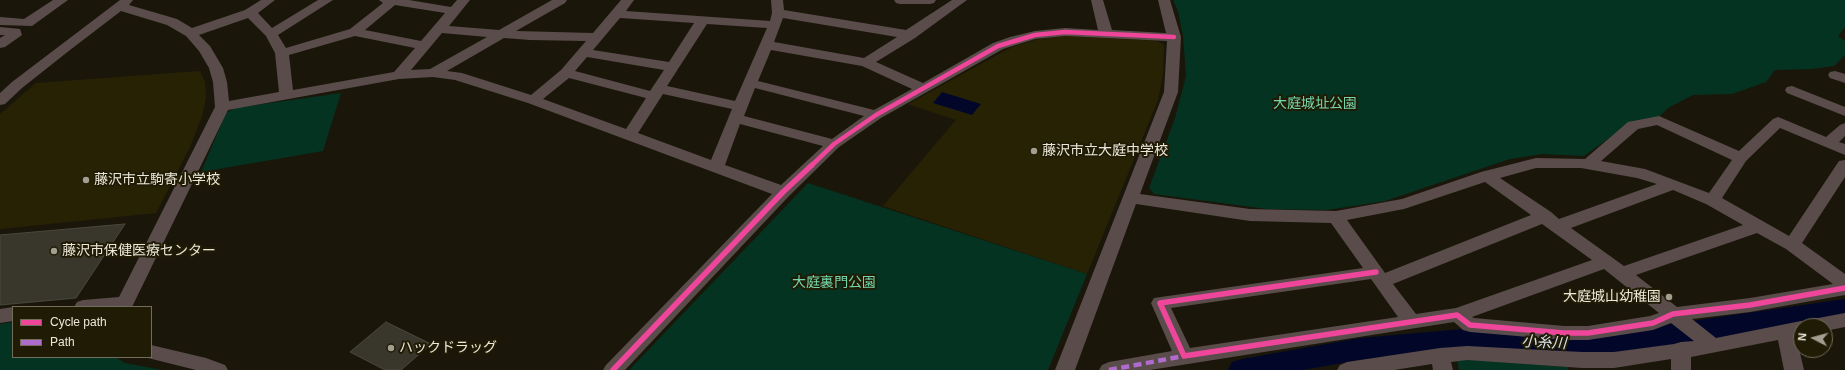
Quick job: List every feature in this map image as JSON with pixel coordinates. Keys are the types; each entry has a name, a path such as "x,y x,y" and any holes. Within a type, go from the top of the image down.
{"street":[{"path":"0,21 27,24 62,0"},
{"path":"191,33 250,13 269,0"},
{"path":"271,34 327,0"},
{"path":"399,75 464,0"},
{"path":"433,74 561,0"},
{"path":"533,100 566,74 628,0"},
{"path":"716,167 737,112 767,45 776,19 777,0"},
{"path":"900,0 930,0"},
{"path":"866,63 961,0"},
{"path":"1097,0 1106,33"},
{"path":"1065,370 1171,92 1174,37 1164,0"},
{"path":"282,53 355,32 397,1 454,11"},
{"path":"0,101 16,85 124,3 138,11 172,22 191,33 205,49 216,68 220,82 222,107 123,305 103,306"},
{"path":"250,13 271,34 282,53 287,96"},
{"path":"617,14 703,20 776,19 910,35"},
{"path":"629,135 703,20"},
{"path":"439,29 500,34 596,38"},
{"path":"0,31 15,32 14,36 0,44"},
{"path":"355,32 424,46"},
{"path":"613,370 783,192 834,144 876,114 998,46 1015,40 1035,35 1065,32 1174,37"},
{"path":"767,45 866,63 924,88"},
{"path":"583,52 673,67"},
{"path":"222,107 399,75 433,74 457,76 533,100 783,192"},
{"path":"566,74 657,92 737,112 834,144"},
{"path":"750,83 876,114"},
{"path":"1792,91 1845,112"},
{"path":"1589,164 1633,125 1659,120 1742,158"},
{"path":"1712,200 1742,158 1778,122 1829,142 1845,150"},
{"path":"1829,142 1845,128"},
{"path":"1131,198 1250,215 1336,217 1404,204 1487,176 1536,163 1589,164 1639,173 1673,184 1712,200 1792,245 1845,283"},
{"path":"1792,245 1845,165"},
{"path":"1487,176 1552,221 1605,262 1622,273 1708,342"},
{"path":"1184,356 1160,303 1379,277 1552,221 1673,184"},
{"path":"1336,217 1412,323"},
{"path":"1622,273 1758,226"},
{"path":"1109,370 1184,356 1412,323 1457,315 1605,262"},
{"path":"1457,315 1470,325 1564,333 1588,333 1679,319 1845,288"},
{"path":"0,316 12,314"},
{"path":"1833,322 1845,320"},
{"path":"1346,370 1441,362 1496,354 1582,365 1681,349 1708,342 1793,330"},
{"path":"1680,370 1681,349"},
{"path":"152,352 218,370"},
{"path":"1794,358 1794,370"}],"shaded area":[{"name":"藤沢市立大庭中学校","path":"1062,36 1157,41 1164,45 1163,74 1158,100 1087,274 883,206 956,120 908,104 1012,47 1035,40"},
{"name":"藤沢市立駒寄小学校","path":"200,71 205,82 206,98 202,116 190,147 156,213 0,229 0,114 36,83"}],"green space":[{"name":"大庭城址公園","path":"1173,0 1845,0 1845,27 1838,36 1845,41 1845,55 1834,66 1812,69 1775,70 1766,82 1732,94 1693,95 1668,108 1658,118 1630,123 1584,156 1542,154 1510,159 1385,201 1327,210 1267,209 1154,194 1149,188 1175,118 1186,76 1183,36 1178,11"},
{"path":"341,93 323,151 201,172 226,113 235,108"},
{"name":"大庭裏門公園","path":"808,183 1087,274 1048,370 629,370"},
{"path":"12,322 12,358 117,358 125,363 162,370 0,370 0,324"},
{"path":"1457,359 1568,367 1568,370 1459,370"}],"water":[{"path":"942,92 981,104 972,115 933,103"}],"building":[{"name":"藤沢市保健医療センター","path":"125,224 76,298 0,305 0,235"},
{"name":"ハックドラッグ","path":"386,322 431,344 401,370 385,370 350,352"}],"waterway":[{"name":"小糸川","path":"1242,370 1360,349 1462,339 1593,346 1613,344 1845,309"}],"marked path":[{"path":"1109,370 1184,356"}],"cycle path":[{"path":"613,370 783,192 834,144 876,115 998,46 1015,40 1035,35 1065,32 1174,37"},
{"path":"1376,272 1160,303 1184,356 1457,315 1470,325 1564,333 1588,333 1653,323 1673,314 1750,305 1845,288"}],"place":[{"name":"藤沢市立大庭中学校","path":"1034,151"},
{"name":"藤沢市立駒寄小学校","path":"86,180"},
{"name":"藤沢市保健医療センター","path":"54,251"},
{"name":"大庭城山幼稚園","path":"1669,297"},
{"name":"ハックドラッグ","path":"391,348"}]}
